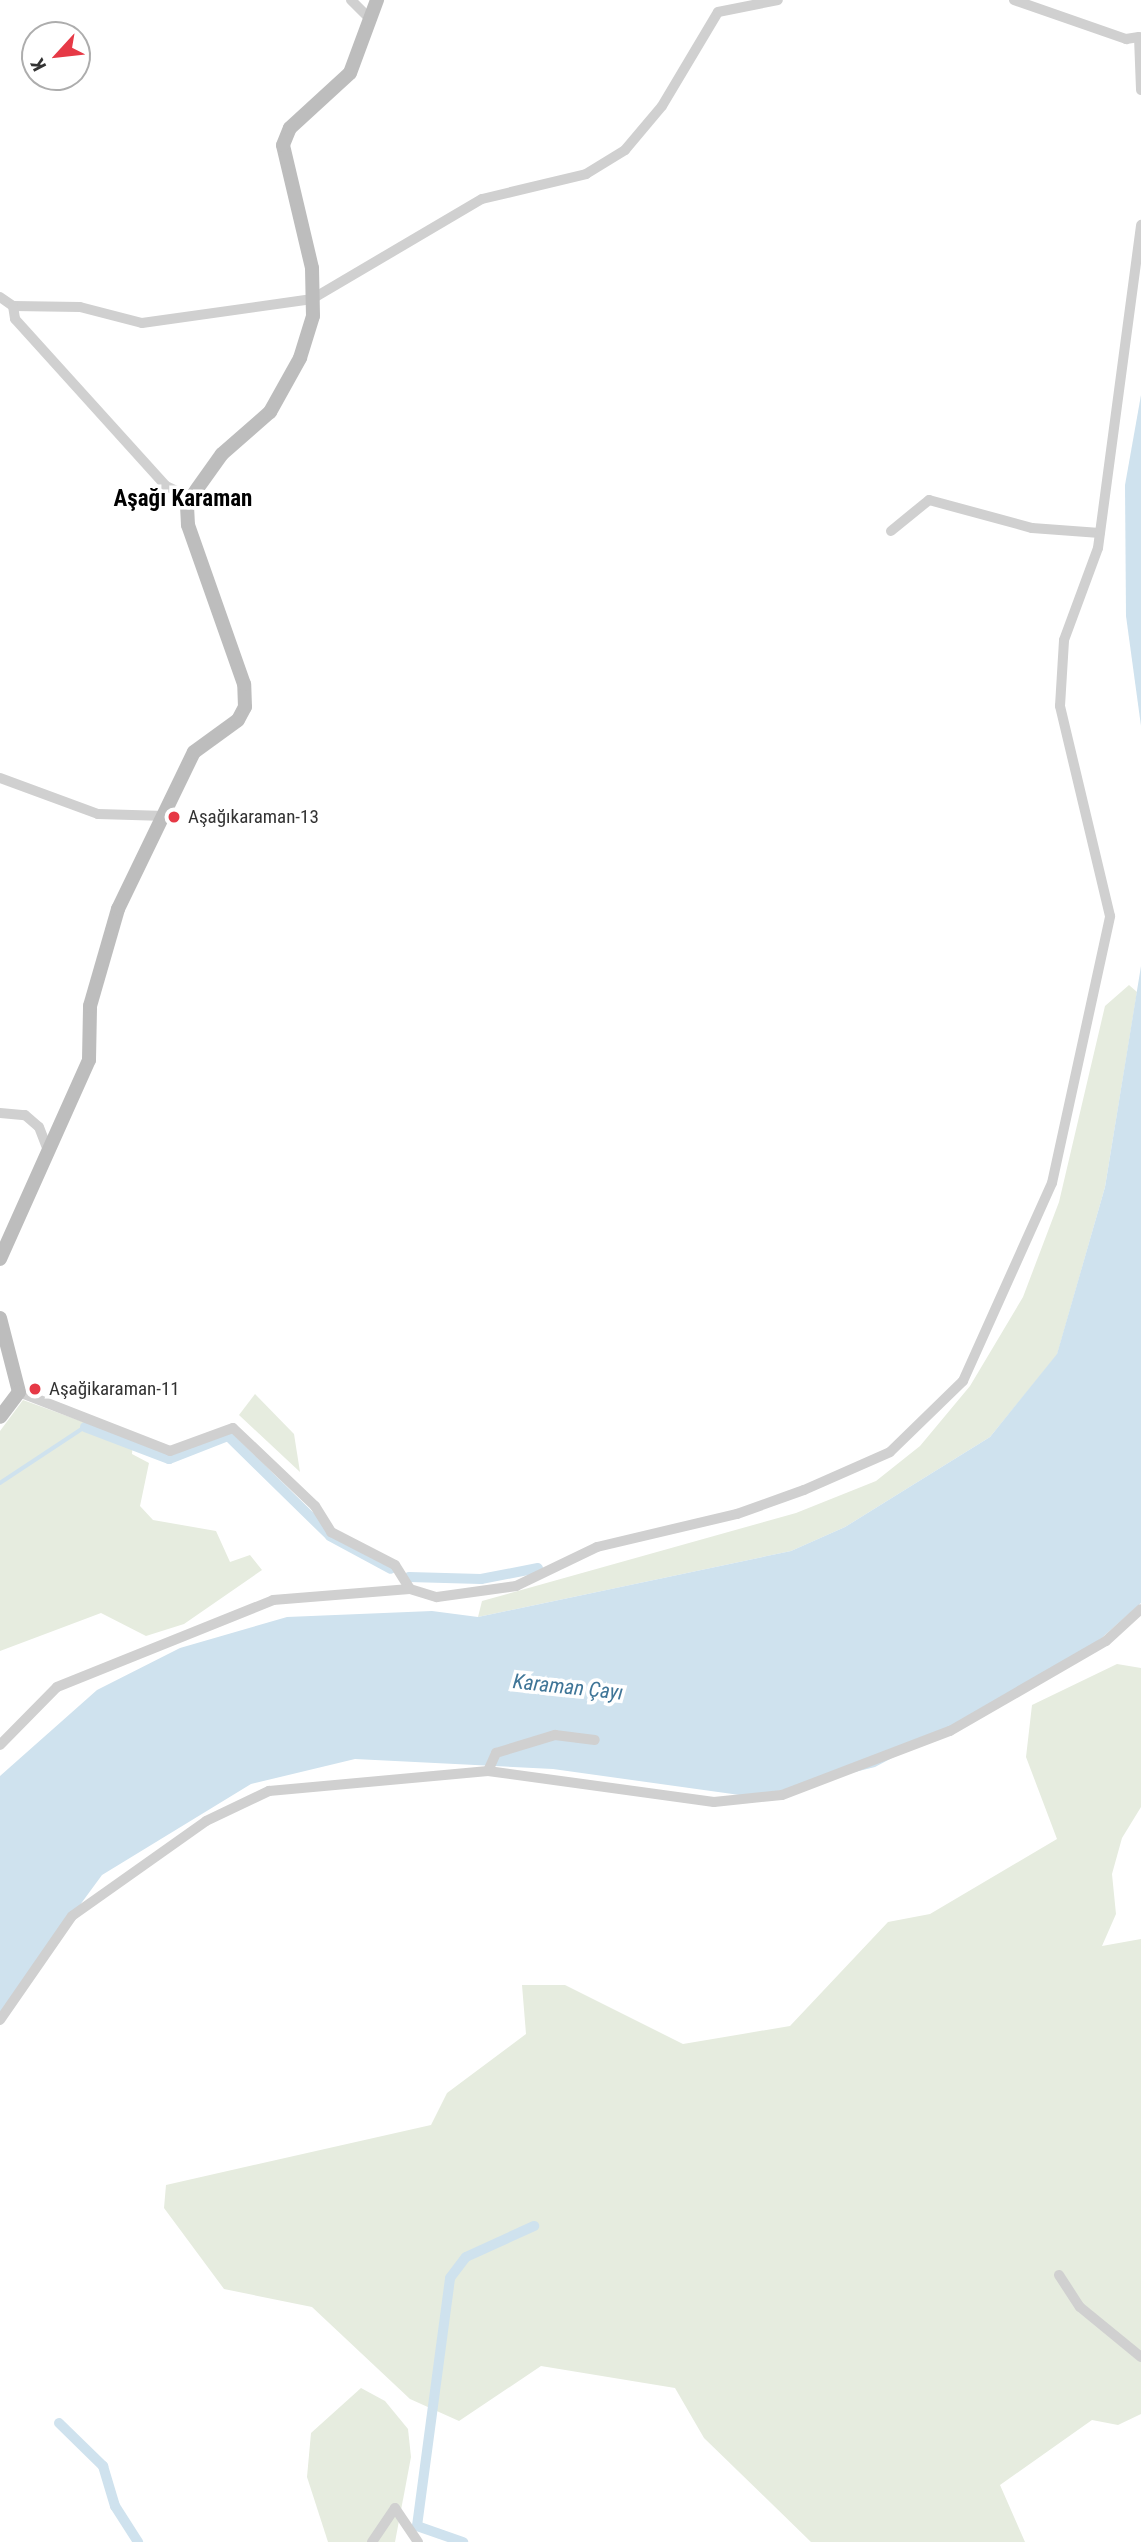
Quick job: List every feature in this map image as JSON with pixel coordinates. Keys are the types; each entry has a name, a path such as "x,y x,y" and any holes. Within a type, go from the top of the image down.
{"street":[{"path":"351,0 371,20"},
{"path":"0,1258 47,1147 89,1060 90,1006 118,909 166,816 194,752 239,720 245,707 244,684 188,525 190,497 222,453 270,412 288,387 313,299 312,268 283,145 290,128 350,74 377,0"},
{"path":"0,297 13,306 80,307 142,323 313,299 482,199 586,174 625,150 662,106 718,12 778,0"},
{"path":"1014,0 1126,38 1139,37 1141,90"},
{"path":"0,1745 57,1687 273,1600 410,1589 437,1598 516,1586 597,1547 737,1514 804,1490 890,1451 963,1381 1052,1183 1111,916 1060,706 1064,640 1100,533 1141,225"},
{"path":"13,306 15,319 166,486 190,497"},
{"path":"891,531 929,499 1031,528 1100,533"},
{"path":"0,778 98,814 166,816"},
{"path":"0,1113 25,1115 39,1127 47,1147"},
{"path":"0,1318 19,1392"},
{"path":"19,1392 170,1451 233,1428 316,1506 331,1532 395,1565 410,1589"},
{"path":"0,1417 19,1392"},
{"path":"0,2020 72,1916 206,1821 269,1791 488,1771 715,1802 782,1795 950,1731 1106,1641 1141,1609"},
{"path":"488,1771 496,1753 555,1735 595,1740"},
{"path":"1059,2275 1080,2307 1141,2357"},
{"path":"372,2542 395,2508 418,2542"}],"shaded area":[{"path":"1129,985 1137,992 1105,1187 1057,1355 990,1437 845,1527 791,1551 478,1617 482,1601 796,1513 876,1481 920,1446 970,1386 1023,1297 1059,1202 1105,1006"},
{"path":"255,1394 294,1434 300,1472 239,1415"},
{"path":"23,1400 133,1440 132,1454 149,1463 140,1506 153,1520 216,1531 230,1562 250,1555 262,1570 184,1624 146,1636 101,1613 0,1651 0,1431"},
{"path":"1117,1664 1141,1668 1141,1807 1122,1838 1112,1874 1116,1914 1102,1946 1141,1939 1141,2414 1118,2425 1092,2420 1000,2485 1025,2542 811,2542 704,2438 675,2388 541,2366 459,2421 410,2399 312,2307 224,2289 164,2208 166,2185 431,2125 447,2093 526,2034 522,1985 565,1985 683,2044 790,2026 888,1922 930,1914 1057,1839 1026,1757 1032,1705"},
{"path":"361,2388 385,2401 408,2429 411,2457 395,2542 328,2542 307,2477 311,2433"}],"water":[{"path":"1141,395 1141,726 1126,616 1125,485"},
{"name":"Karaman Çayı","path":"1141,966 1141,1603 1078,1659 875,1767 754,1797 553,1769 355,1759 251,1784 102,1875 0,2014 0,1776 97,1690 180,1648 287,1617 432,1611 478,1617 791,1551 845,1527 990,1437 1057,1354 1105,1187"}],"waterway":[{"path":"0,1483 85,1427"},
{"path":"85,1427 169,1459 228,1436 330,1536 391,1569"},
{"path":"409,1577 481,1579 538,1568"},
{"path":"417,2526 450,2278 466,2257 534,2226"},
{"path":"59,2423 103,2466 115,2506 138,2542"},
{"path":"417,2526 463,2542"}],"place":[{"name":"Aşağıkaraman-13","path":"174,817"},
{"name":"Aşağikaraman-11","path":"35,1389"}],"district":[{"name":"Aşağı Karaman","path":"183,499"}]}
